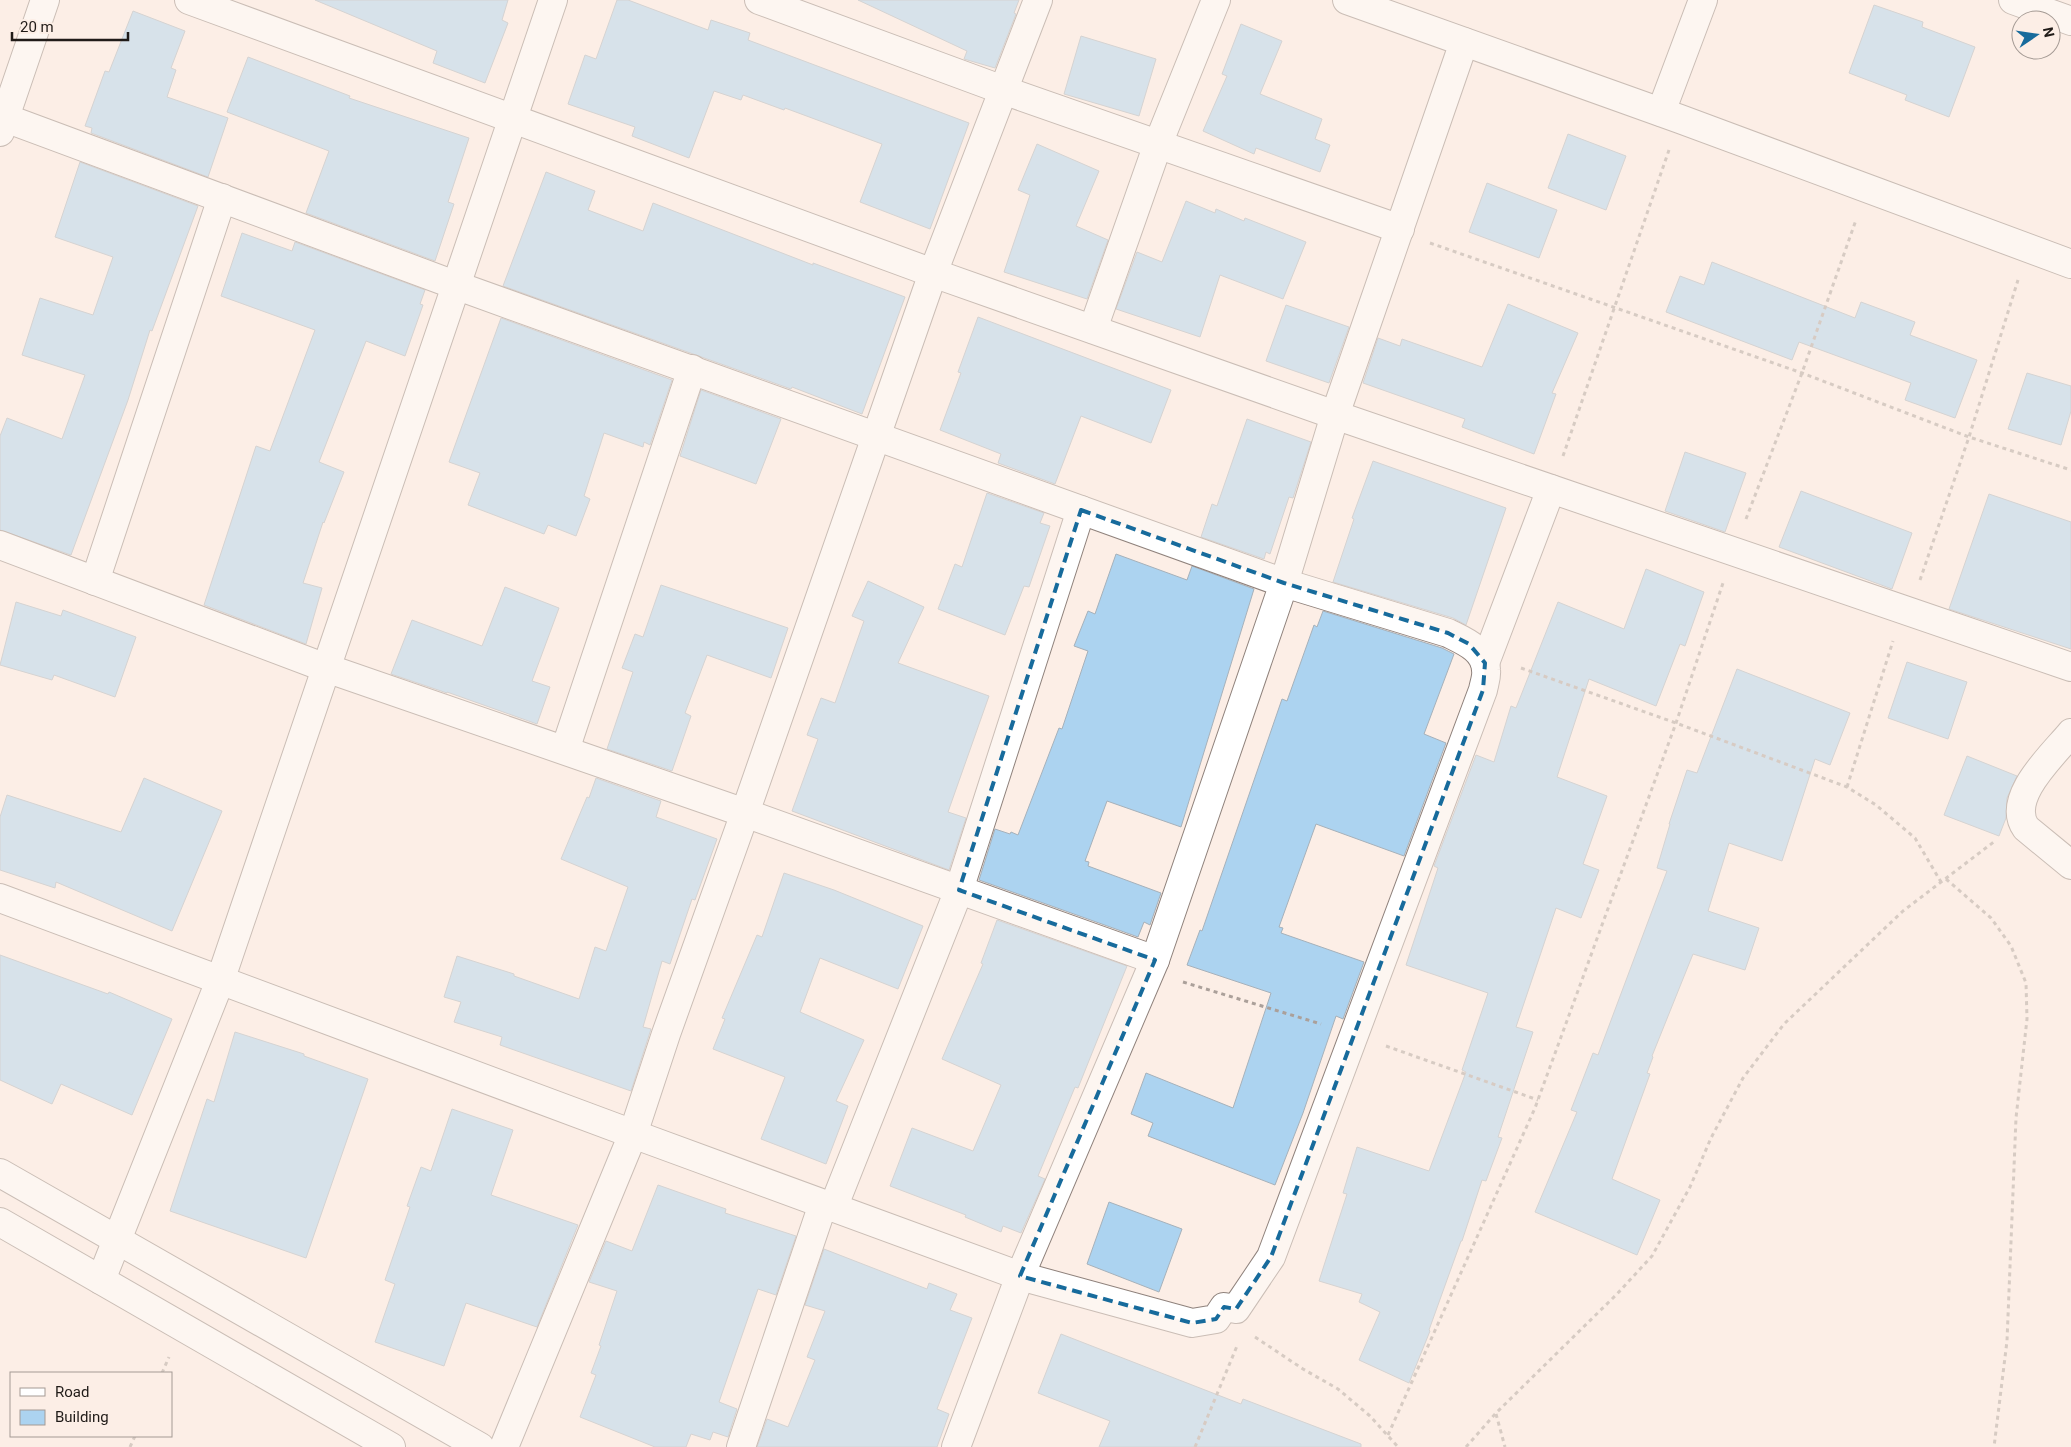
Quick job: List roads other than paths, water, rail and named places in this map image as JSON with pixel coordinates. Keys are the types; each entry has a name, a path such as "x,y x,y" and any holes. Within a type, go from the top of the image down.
{"street":[{"path":"45,0 2,122 222,198 455,285 1284,583 1448,632 1469,644 1486,660"},
{"path":"188,0 933,273 1335,416 2071,667"},
{"path":"101,1280 220,981 553,0"},
{"path":"759,0 1003,90 1399,231"},
{"path":"504,1447 633,1134 666,1034 933,273 1038,0"},
{"path":"1093,329 1158,144 1216,0"},
{"path":"1347,0 1670,116 2071,264"},
{"path":"1670,116 1702,0"},
{"path":"2013,0 2071,21"},
{"path":"956,1447 1020,1276 1155,960 1284,583 1335,416 1464,42"},
{"path":"95,581 222,198"},
{"path":"565,750 692,369"},
{"path":"0,898 1020,1276 1192,1323 1216,1319 1224,1307 1236,1309 1271,1257 1483,690 1487,672 1486,660 1551,490"},
{"path":"742,1447 828,1206 959,890 1081,510"},
{"path":"0,545 326,668 745,813 1155,960"},
{"path":"2071,733 2027,788 2021,804 2022,822 2071,865"},
{"path":"0,1173 480,1447"},
{"path":"0,1222 391,1447"}]}
